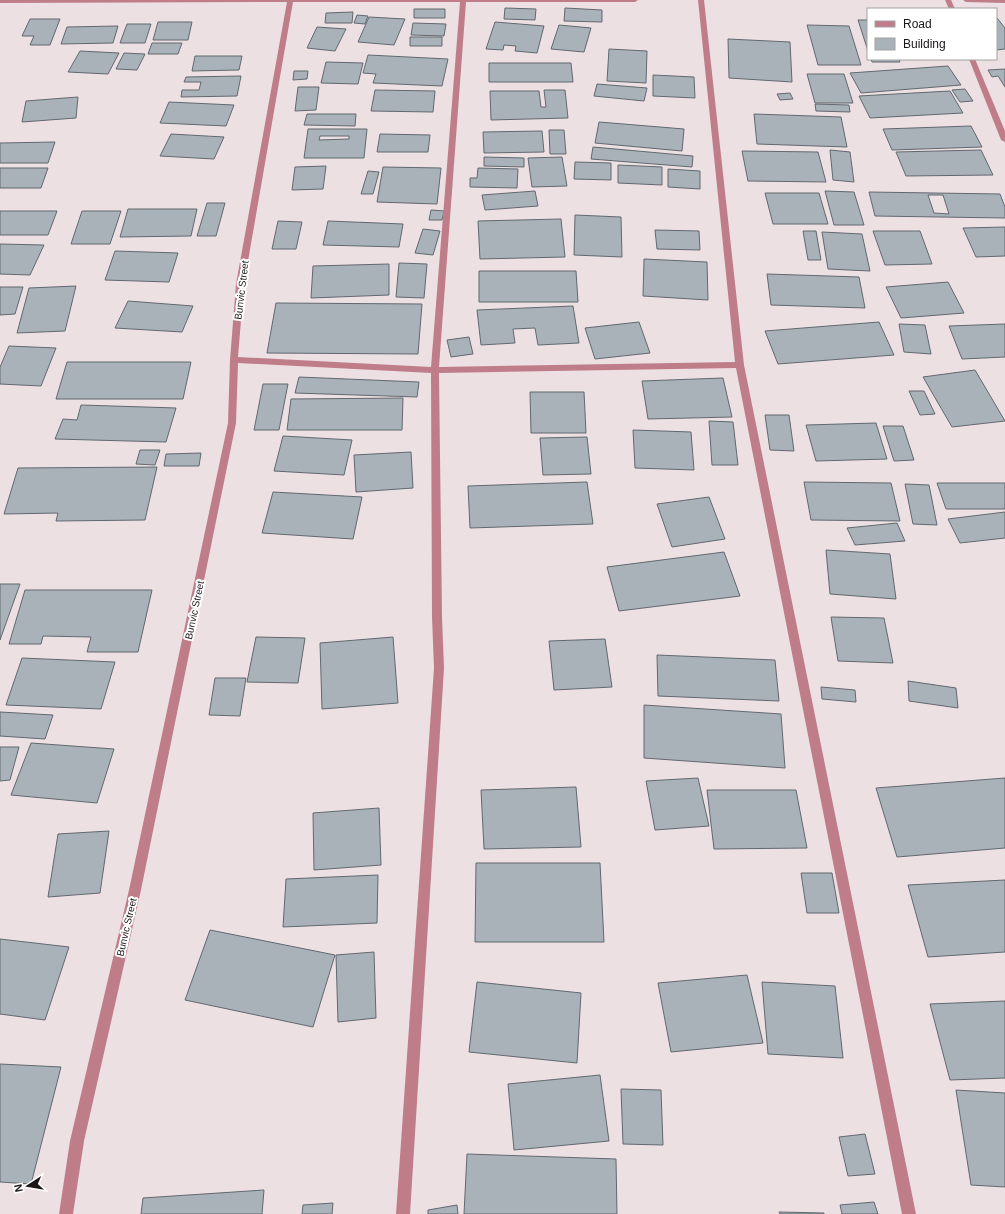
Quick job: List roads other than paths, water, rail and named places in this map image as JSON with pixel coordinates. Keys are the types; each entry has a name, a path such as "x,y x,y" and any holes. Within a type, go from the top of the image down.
{"street":[{"path":"403,1214 439,668 437,617 435,370 463,0"},
{"path":"0,1 635,0"},
{"path":"701,0 740,365 909,1214"},
{"path":"966,0 1005,1"},
{"name":"Bunvic Street","path":"66,1214 77,1140 135,890 225,464 232,423 234,360 240,284 290,1"},
{"path":"972,60 1005,140"},
{"path":"234,360 435,370 740,365"}]}
